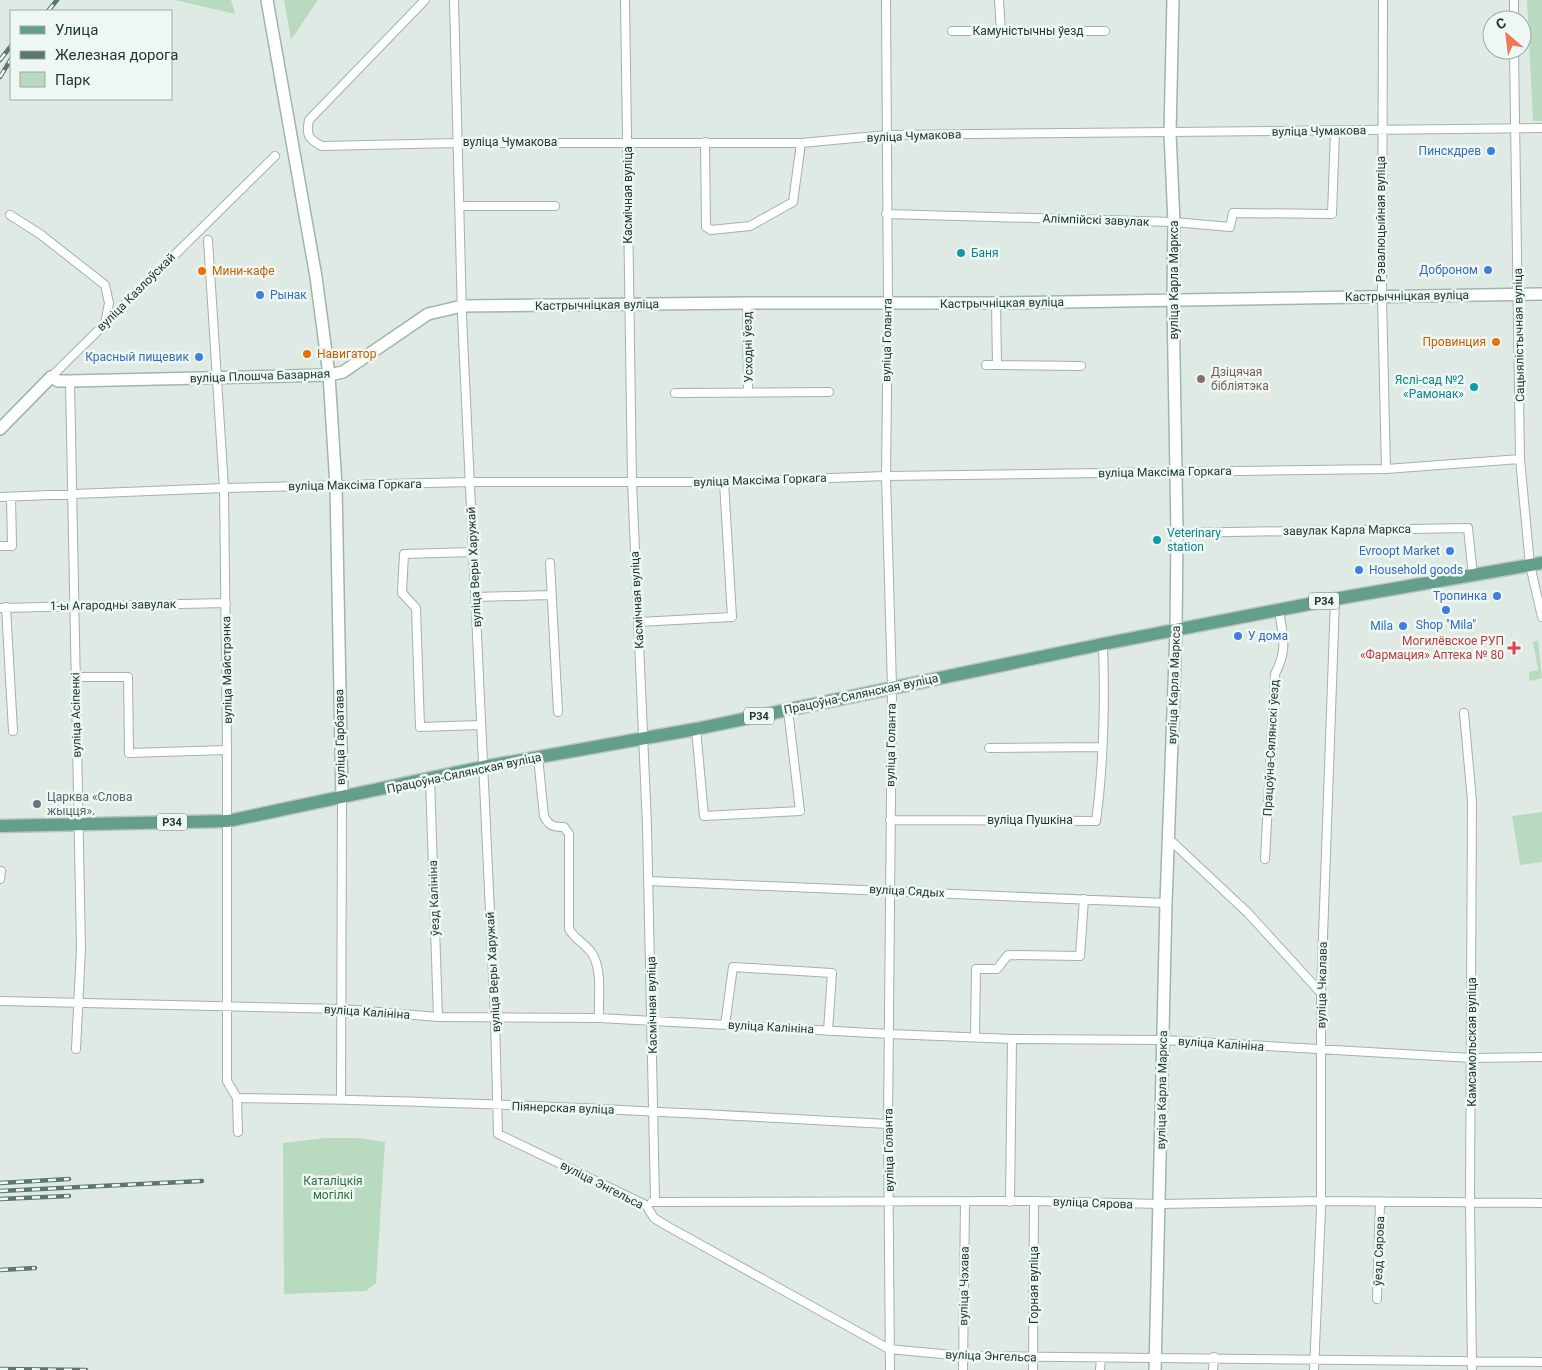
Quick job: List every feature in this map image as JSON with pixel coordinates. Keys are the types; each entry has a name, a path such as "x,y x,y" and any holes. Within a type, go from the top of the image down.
{"main road":[{"name":"Працоўна-Сялянская вуліца","path":"0,826 228,821 483,767 696,729 1103,644 1335,599 1536,564"}],"street":[{"name":"вуліца Гарбатава","path":"267,0 316,278 330,374 336,486 342,798 341,1099"},
{"name":"вуліца Чумакова","path":"426,0 309,120 306,133 310,140 322,146 457,143 801,142 887,135 1335,132 1542,128"},
{"name":"вуліца Веры Харужай","path":"454,0 462,306 495,1018 498,1134"},
{"name":"Касмічная вуліца","path":"625,0 632,482 648,882 655,1111 655,1200"},
{"name":"вуліца Голанта","path":"886,0 888,304 886,476 892,687 888,1124 890,1370"},
{"path":"999,0 1001,31"},
{"name":"вуліца Карла Маркса","path":"1155,1364 1166,903 1178,533 1173,300 1174,222 1170,133 1173,0"},
{"name":"Рэвалюцыйная вуліца","path":"1383,0 1381,130 1382,297 1386,469"},
{"name":"Камуністычны ўезд","path":"952,31 1105,32"},
{"name":"Сацыялістычная вуліца","path":"1514,60 1520,459 1542,617"},
{"name":"Алімпійскі завулак","path":"886,214 1174,222 1230,227 1232,213 1332,214 1335,132"},
{"path":"705,142 706,227 711,230 750,226 792,202 801,142"},
{"name":"вуліца Казлоўскай","path":"0,429 275,156"},
{"path":"460,206 554,206"},
{"path":"10,215 40,234 105,285 109,303 105,324"},
{"name":"вуліца Майстрэнка","path":"208,240 219,378 224,488 228,821 228,1081 237,1098"},
{"name":"Кастрычніцкая вуліца","path":"462,306 996,303 1542,294"},
{"name":"Усходні ўезд","path":"747,303 748,392"},
{"path":"996,303 997,365"},
{"name":"вуліца Плошча Базарная","path":"70,381 219,378 343,372 428,314 462,306"},
{"path":"986,366 1081,366"},
{"path":"51,377 58,381 70,381"},
{"name":"вуліца Асіпенкі","path":"70,381 81,949 76,1049"},
{"name":"Усходні ўезд","path":"675,393 829,392"},
{"name":"вуліца Максіма Горкага","path":"0,497 224,488 470,482 724,482 886,476 1386,469 1520,459"},
{"path":"639,622 732,617 724,482"},
{"path":"0,546 12,546 11,497"},
{"name":"завулак Карла Маркса","path":"1178,533 1468,528 1473,576"},
{"path":"473,552 404,554 402,593 416,608 420,727 480,725"},
{"path":"550,563 558,712"},
{"path":"476,598 551,594"},
{"name":"вуліца Чкалава","path":"1314,1370 1321,1201 1321,993 1335,599"},
{"name":"1-ы Агародны завулак","path":"3,607 226,603"},
{"path":"3,607 12,731"},
{"name":"Працоўна-Сялянскі ўезд","path":"1265,859 1275,674 1283,658 1284,644 1279,610"},
{"name":"вуліца Пушкіна","path":"890,820 1096,820 1102,778 1103,644"},
{"path":"75,677 128,677 129,753 227,750"},
{"path":"696,729 704,816 800,811 788,710"},
{"name":"Камсамольская вуліца","path":"1464,714 1472,802 1470,1202 1472,1370"},
{"path":"989,748 1102,746"},
{"path":"538,757 544,816 548,824 554,827 564,827 569,834 569,929 574,937 590,950 597,962 599,1018"},
{"name":"ўезд Калініна","path":"430,779 438,1017"},
{"path":"1169,839 1194,860 1248,913 1321,993"},
{"name":"вуліца Сядых","path":"648,882 889,890 1166,903"},
{"path":"975,1036 976,969 998,969 1008,955 1080,956 1084,899"},
{"path":"725,1024 733,967 752,968 832,974 828,1031"},
{"name":"вуліца Калініна","path":"0,1002 78,1002 342,1009 438,1017 599,1018 890,1034 1012,1039 1163,1040 1322,1051 1472,1058 1542,1057"},
{"path":"1010,1202 1012,1039"},
{"path":"237,1098 238,1132"},
{"name":"Піянерская вуліца","path":"237,1098 341,1099 655,1111 888,1124"},
{"name":"вуліца Энгельса","path":"498,1134 646,1205 654,1218 889,1349 963,1356 1101,1358 1155,1364 1214,1357 1542,1362"},
{"name":"вуліца Сярова","path":"646,1205 655,1200 890,1203 1034,1201 1160,1204 1321,1201 1542,1203"},
{"name":"Горная вуліца","path":"1033,1370 1034,1201"},
{"name":"вуліца Чэхава","path":"962,1370 965,1202"},
{"name":"ўезд Сярова","path":"1377,1299 1380,1203"},
{"path":"1214,1357 1214,1370"},
{"path":"1100,1370 1101,1358"}],"green space":[{"path":"175,0 231,0 235,14"},
{"path":"284,0 318,0 291,40"},
{"path":"1527,0 1542,0 1542,121 1533,121 1530,60 1532,60 1532,10 1527,10"},
{"path":"1538,640 1542,678 1529,681 1529,672 1538,670 1533,642"},
{"path":"1542,812 1542,862 1520,865 1512,816"},
{"name":"Каталіцкія могілкі","path":"326,1138 359,1138 385,1142 376,1283 366,1291 284,1294 283,1143"}],"railway":[{"path":"49,10 57,0"},
{"path":"0,60 10,47"},
{"path":"0,77 10,61"},
{"path":"0,1183 69,1179"},
{"path":"0,1191 202,1181"},
{"path":"0,1199 69,1196"},
{"path":"0,1270 35,1268"},
{"path":"0,1369 86,1370"}],"place":[{"name":"Пинскдрев","path":"1491,151"},
{"name":"Баня","path":"961,253"},
{"name":"Доброном","path":"1488,270"},
{"name":"Мини-кафе","path":"202,271"},
{"name":"Рынак","path":"260,295"},
{"name":"Провинция","path":"1496,342"},
{"name":"Навигатор","path":"307,354"},
{"name":"Красный пищевик","path":"199,357"},
{"name":"Дзіцячая бібліятэка","path":"1201,379"},
{"name":"Яслі-сад №2 «Рамонак»","path":"1474,387"},
{"name":"Veterinary station","path":"1157,540"},
{"name":"Evroopt Market","path":"1450,551"},
{"name":"Household goods","path":"1359,570"},
{"name":"Тропинка","path":"1497,596"},
{"name":"Shop \"Mila\"","path":"1446,610"},
{"name":"Mila","path":"1403,626"},
{"name":"У дома","path":"1238,636"},
{"name":"Могилёвское РУП «Фармация» Аптека № 80","path":"1514,648"},
{"name":"Царква «Слова жыцця».","path":"37,804"}]}
